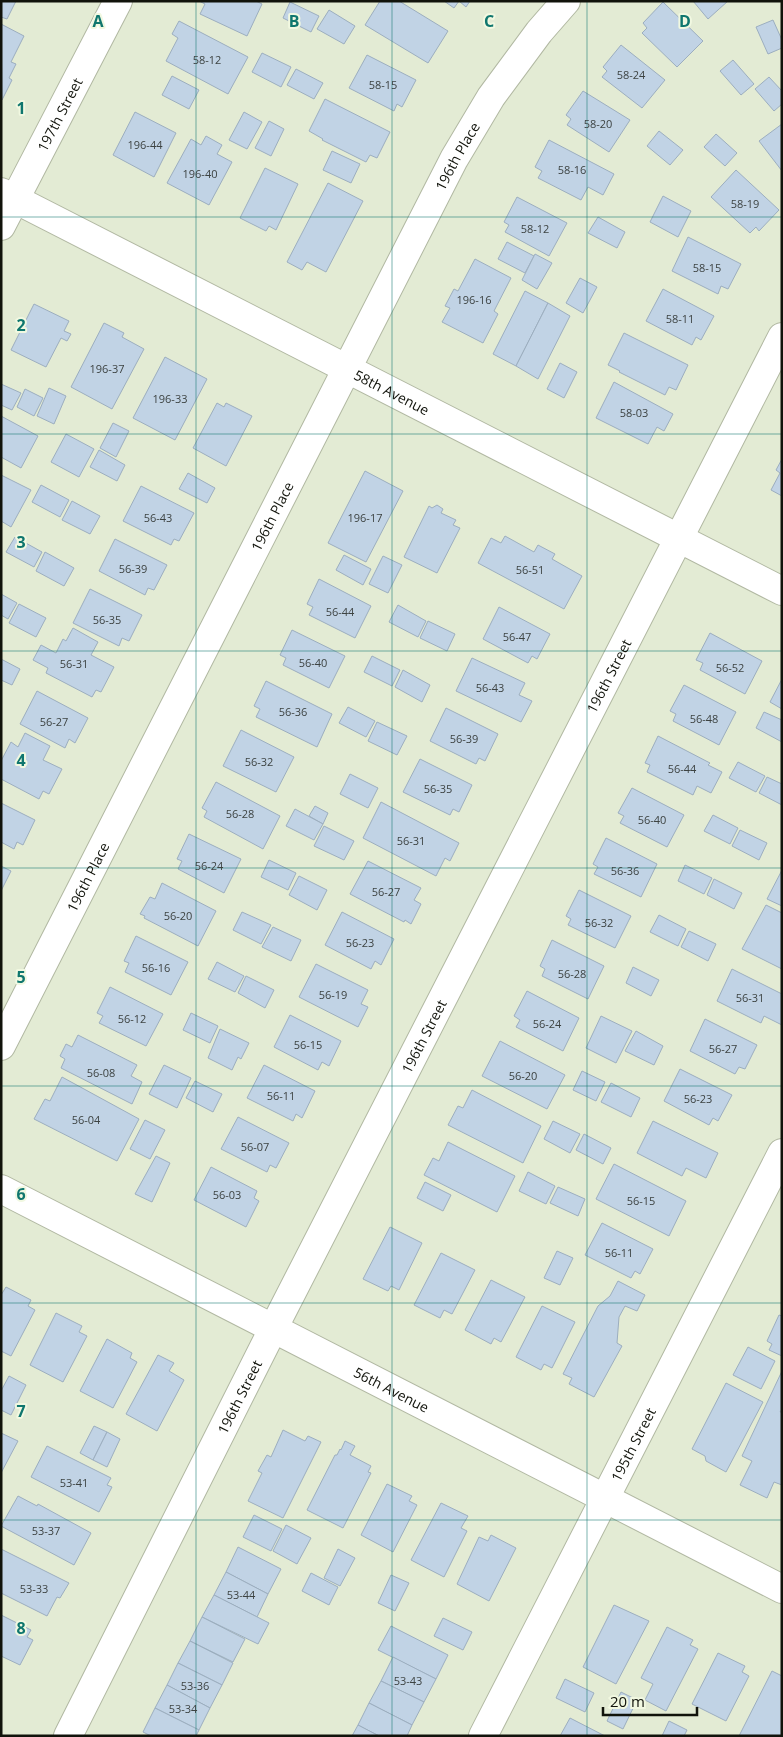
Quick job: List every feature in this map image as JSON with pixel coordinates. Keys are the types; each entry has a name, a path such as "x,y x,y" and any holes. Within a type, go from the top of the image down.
{"street":[{"name":"197th Street","path":"1,226 9,196 118,1"},
{"name":"196th Place","path":"1,1046 349,368 454,159 491,97 539,32 566,1"},
{"name":"58th Avenue","path":"9,196 782,590"},
{"name":"196th Street","path":"68,1736 273,1329 782,337"},
{"name":"195th Street","path":"483,1736 782,1153"},
{"name":"56th Avenue","path":"1,1189 782,1589"}],"building":[{"path":"1,1 16,1 7,19 1,17"},
{"path":"199,1 256,1 262,4 247,36 200,14 205,4"},
{"path":"380,1 399,1 448,31 428,63 365,25"},
{"path":"444,1 459,1 454,8"},
{"path":"459,1 470,1 466,7"},
{"path":"693,1 728,1 708,19"},
{"path":"290,2 319,16 311,32 283,18"},
{"path":"663,2 703,41 677,67 642,33 647,28 643,23"},
{"path":"329,10 355,26 344,44 317,29"},
{"path":"773,20 782,40 782,48 768,54 756,27"},
{"path":"179,21 248,57 228,94 166,61 178,38 172,34"},
{"path":"1,24 24,36 11,62 16,64 9,78 12,80 2,100"},
{"path":"621,45 665,80 642,108 602,77 607,71 603,67"},
{"path":"262,53 291,67 281,87 252,72"},
{"path":"367,55 416,80 402,107 397,104 394,111 349,88"},
{"path":"733,60 754,84 741,95 720,71"},
{"path":"296,69 323,83 314,99 287,85"},
{"path":"172,76 199,90 189,109 162,95"},
{"path":"769,77 782,91 782,104 774,111 755,89"},
{"path":"583,91 630,120 609,152 567,125 571,119 566,115"},
{"path":"325,99 390,132 377,158 370,155 366,162 322,140 309,131"},
{"path":"135,112 176,133 154,177 113,155"},
{"path":"244,112 262,122 247,149 229,140"},
{"path":"269,121 284,129 271,156 255,148"},
{"path":"782,124 782,171 759,141"},
{"path":"659,131 683,150 670,165 647,146"},
{"path":"716,134 737,153 725,166 704,147"},
{"path":"206,136 222,145 217,154 232,162 209,205 167,183 191,139 201,145"},
{"path":"549,140 614,174 603,195 588,187 581,200 538,178 542,171 535,167"},
{"path":"332,151 360,164 351,183 323,170"},
{"path":"265,168 298,184 276,230 269,226 266,231 240,218"},
{"path":"736,170 779,210 759,231 756,227 750,233 711,197"},
{"path":"328,183 363,201 326,272 307,262 302,270 287,262"},
{"path":"663,196 691,211 678,237 650,222"},
{"path":"517,197 567,223 549,256 505,232 509,225 504,222"},
{"path":"598,217 625,232 617,248 588,233"},
{"path":"688,237 741,264 728,289 721,286 718,294 672,271"},
{"path":"507,242 534,256 525,273 498,259"},
{"path":"535,254 552,263 537,289 522,280"},
{"path":"475,259 511,278 494,311 498,314 483,343 442,322 450,308 445,306 454,289 458,291"},
{"path":"580,278 597,287 583,313 566,303"},
{"path":"663,289 714,316 701,340 696,337 692,345 646,321"},
{"path":"525,291 548,303 516,366 493,354"},
{"path":"548,303 570,316 538,379 516,366"},
{"path":"34,304 69,321 64,331 71,334 67,341 61,338 46,367 11,350"},
{"path":"104,323 124,333 122,337 144,349 112,409 71,387"},
{"path":"624,333 688,365 676,390 669,387 665,395 608,365"},
{"path":"165,357 207,379 175,440 133,418"},
{"path":"560,363 577,372 564,398 547,389"},
{"path":"614,382 673,414 664,431 657,427 648,444 596,418"},
{"path":"1,384 21,393 12,410 1,405"},
{"path":"49,388 66,396 54,424 37,416"},
{"path":"25,389 43,398 34,416 17,407"},
{"path":"217,403 224,407 226,403 252,416 226,466 193,448"},
{"path":"1,416 38,436 21,468 1,457"},
{"path":"113,423 129,431 116,457 100,448"},
{"path":"66,434 94,449 79,477 51,462"},
{"path":"99,450 125,465 117,481 90,467"},
{"path":"782,459 782,496 771,490 780,473 776,470"},
{"path":"365,471 403,491 366,562 328,543"},
{"path":"188,473 215,488 207,503 179,489"},
{"path":"1,475 31,490 11,527 1,521"},
{"path":"41,485 69,500 60,517 32,502"},
{"path":"141,486 194,513 179,541 174,539 171,545 123,521"},
{"path":"72,501 100,516 90,534 62,520"},
{"path":"437,505 443,509 441,513 456,520 453,525 460,528 437,573 404,557 429,506 432,508"},
{"path":"505,536 534,552 538,545 555,554 552,559 582,576 564,609 478,563 491,538 501,543"},
{"path":"15,537 42,552 34,567 6,552"},
{"path":"115,539 167,565 154,590 148,588 145,595 99,571"},
{"path":"45,552 74,568 64,586 36,571"},
{"path":"344,555 371,569 363,585 336,570"},
{"path":"383,556 402,565 388,593 369,584"},
{"path":"319,579 371,606 355,638 309,615 313,607 307,604"},
{"path":"90,589 142,615 129,641 122,638 119,646 73,623"},
{"path":"1,594 17,603 8,619 1,615"},
{"path":"19,604 46,618 36,637 9,623"},
{"path":"398,605 426,621 418,637 389,622"},
{"path":"499,607 550,634 537,659 532,656 528,663 483,639"},
{"path":"428,621 455,634 447,651 420,638"},
{"path":"73,628 98,642 91,655 114,667 101,692 96,690 92,697 46,673 48,668 33,660 41,645 56,653 63,639 66,641"},
{"path":"292,630 345,656 329,688 283,665 286,658 280,655"},
{"path":"710,633 762,661 745,694 700,670 703,663 696,660"},
{"path":"372,656 400,670 392,686 364,672"},
{"path":"472,658 525,683 519,695 532,701 521,722 456,691"},
{"path":"1,659 20,669 12,685 1,680"},
{"path":"403,670 430,685 422,702 395,687"},
{"path":"782,679 782,709 770,702"},
{"path":"266,681 332,714 317,747 256,717 260,709 254,706"},
{"path":"684,685 736,712 719,745 673,721 676,714 670,711"},
{"path":"37,691 88,718 75,743 69,739 65,748 20,724"},
{"path":"348,707 375,721 366,737 339,723"},
{"path":"446,708 498,734 485,761 479,758 476,764 430,741"},
{"path":"764,712 782,720 782,742 756,728"},
{"path":"377,722 407,736 397,755 368,741"},
{"path":"241,730 294,757 276,792 223,766"},
{"path":"25,733 50,746 43,760 62,769 49,794 43,791 39,799 1,779 1,761 11,742 18,747"},
{"path":"658,736 710,763 708,765 722,772 711,793 697,786 693,795 647,772 650,765 645,763"},
{"path":"420,759 472,785 459,812 453,809 450,815 403,792"},
{"path":"738,762 765,776 756,792 729,778"},
{"path":"350,774 378,788 368,808 340,794"},
{"path":"767,777 782,784 782,805 759,793"},
{"path":"216,782 280,816 263,849 204,817 207,811 202,808"},
{"path":"632,788 684,815 667,847 620,823 624,816 618,813"},
{"path":"381,802 459,843 450,861 445,858 436,876 363,838"},
{"path":"1,803 35,820 23,845 17,842 14,849 1,842"},
{"path":"315,806 328,813 323,824 309,816"},
{"path":"295,809 323,824 314,840 286,826"},
{"path":"713,815 738,828 730,844 704,831"},
{"path":"324,826 354,841 344,860 314,846"},
{"path":"740,830 767,843 759,860 732,846"},
{"path":"189,834 241,859 224,893 178,869 182,861 177,859"},
{"path":"606,838 657,864 641,897 594,874 598,867 593,864"},
{"path":"269,860 296,873 288,890 261,877"},
{"path":"368,861 421,888 414,900 421,904 411,924 350,894"},
{"path":"685,865 712,878 704,894 678,881"},
{"path":"1,866 11,871 1,891"},
{"path":"782,870 782,906 767,899"},
{"path":"299,876 327,890 317,910 289,895"},
{"path":"714,879 742,893 734,909 707,895"},
{"path":"162,883 216,911 198,946 144,918 145,916 140,914 150,897 155,899"},
{"path":"579,890 631,916 615,948 568,925 571,919 566,916"},
{"path":"766,905 782,913 782,969 742,949"},
{"path":"242,912 271,925 261,944 233,930"},
{"path":"342,912 394,939 381,965 375,961 371,969 325,945"},
{"path":"659,915 686,929 678,946 650,932"},
{"path":"273,927 301,940 291,961 262,947"},
{"path":"689,931 716,944 708,961 681,947"},
{"path":"136,936 188,962 171,995 125,972 129,963 124,961"},
{"path":"552,940 604,966 588,999 542,976 545,969 540,966"},
{"path":"217,962 244,976 235,992 208,979"},
{"path":"316,964 368,990 361,1004 368,1007 358,1027 299,997"},
{"path":"633,967 659,980 651,996 626,983"},
{"path":"732,969 782,994 782,1025 764,1016 761,1023 717,1001"},
{"path":"246,976 274,990 265,1008 238,993"},
{"path":"110,987 163,1014 146,1046 99,1023 103,1016 97,1013"},
{"path":"527,991 579,1018 563,1051 516,1027 520,1020 514,1016"},
{"path":"191,1013 218,1026 210,1043 183,1030"},
{"path":"290,1015 341,1041 329,1066 322,1062 318,1070 274,1047"},
{"path":"601,1016 632,1031 616,1063 586,1048"},
{"path":"705,1019 757,1045 745,1069 739,1067 735,1074 690,1051"},
{"path":"220,1029 249,1043 241,1059 238,1057 232,1070 208,1058"},
{"path":"636,1031 663,1046 654,1065 625,1051"},
{"path":"78,1035 137,1065 131,1076 142,1082 132,1104 61,1068 65,1059 60,1056 66,1044 72,1047"},
{"path":"500,1041 565,1075 547,1109 482,1076"},
{"path":"164,1065 191,1078 177,1108 149,1094"},
{"path":"264,1065 315,1091 302,1118 296,1114 293,1121 247,1098"},
{"path":"680,1069 732,1095 718,1121 713,1118 709,1125 664,1101"},
{"path":"582,1071 605,1082 596,1101 573,1090"},
{"path":"62,1077 139,1119 117,1161 34,1119 45,1099 50,1101"},
{"path":"195,1081 222,1094 213,1112 186,1098"},
{"path":"611,1083 640,1098 631,1117 601,1102"},
{"path":"472,1090 541,1126 523,1163 448,1125 458,1106 463,1108"},
{"path":"238,1117 289,1143 276,1168 270,1165 267,1172 221,1149"},
{"path":"145,1120 165,1130 150,1159 130,1149"},
{"path":"553,1121 580,1134 570,1153 544,1139"},
{"path":"653,1121 718,1153 706,1178 686,1168 682,1176 637,1153"},
{"path":"584,1134 611,1148 603,1164 576,1150"},
{"path":"448,1142 515,1176 497,1212 424,1175 433,1158 439,1161"},
{"path":"156,1156 170,1163 152,1202 135,1194"},
{"path":"614,1164 686,1201 669,1236 596,1199"},
{"path":"211,1167 257,1191 254,1198 259,1201 246,1227 194,1200"},
{"path":"528,1172 555,1186 546,1204 519,1191"},
{"path":"425,1182 451,1195 443,1211 417,1198"},
{"path":"558,1187 585,1199 578,1216 550,1203"},
{"path":"602,1223 653,1249 640,1274 635,1271 631,1278 585,1255"},
{"path":"390,1227 422,1243 399,1290 391,1286 388,1291 363,1279"},
{"path":"557,1251 573,1258 560,1285 544,1278"},
{"path":"441,1253 475,1270 452,1314 444,1310 440,1318 414,1305"},
{"path":"491,1280 525,1297 501,1342 494,1338 491,1344 465,1330"},
{"path":"618,1281 645,1295 637,1311 625,1306 619,1317 617,1343 622,1346 594,1397 569,1384 572,1378 563,1374 598,1306 610,1296"},
{"path":"6,1287 31,1300 28,1306 35,1310 11,1356 1,1351 1,1295"},
{"path":"542,1306 575,1322 552,1368 544,1364 541,1370 516,1357"},
{"path":"56,1313 82,1326 79,1332 87,1336 63,1382 30,1365"},
{"path":"779,1315 782,1316 782,1356 769,1350 772,1344 767,1341"},
{"path":"107,1339 132,1353 130,1358 137,1362 113,1408 80,1391"},
{"path":"748,1347 775,1361 761,1389 733,1375"},
{"path":"158,1355 174,1363 169,1371 184,1380 157,1431 126,1414"},
{"path":"782,1371 782,1409 780,1412 782,1412 782,1485 774,1482 767,1498 740,1485 752,1461 742,1456"},
{"path":"9,1376 26,1385 11,1415 1,1410 1,1391"},
{"path":"726,1383 763,1402 726,1472 706,1461 705,1456 692,1449"},
{"path":"94,1426 107,1432 93,1460 80,1453"},
{"path":"283,1430 305,1441 308,1436 321,1442 283,1518 248,1501 262,1473 258,1471 267,1455 271,1457"},
{"path":"107,1432 120,1439 107,1467 93,1460"},
{"path":"1,1433 18,1441 1,1473"},
{"path":"345,1441 355,1446 350,1455 371,1466 368,1472 371,1473 343,1528 307,1510 335,1455 341,1450"},
{"path":"47,1446 111,1478 107,1485 112,1487 99,1512 31,1477"},
{"path":"387,1484 412,1496 409,1501 417,1505 393,1552 361,1535"},
{"path":"18,1496 37,1506 38,1504 91,1533 74,1565 1,1526"},
{"path":"441,1503 468,1516 461,1528 467,1531 444,1577 411,1560"},
{"path":"254,1515 282,1529 271,1551 243,1537"},
{"path":"286,1525 311,1538 297,1564 273,1551"},
{"path":"491,1535 516,1548 489,1601 457,1584 479,1537 488,1541"},
{"path":"238,1547 281,1569 268,1594 226,1572"},
{"path":"1,1549 69,1583 60,1598 57,1597 47,1616 1,1593"},
{"path":"338,1549 355,1558 340,1586 324,1578"},
{"path":"226,1572 268,1594 257,1617 214,1595"},
{"path":"311,1573 338,1587 329,1605 302,1591"},
{"path":"391,1575 409,1583 395,1611 378,1603"},
{"path":"214,1595 269,1623 258,1644 202,1617"},
{"path":"614,1605 649,1621 616,1684 583,1667"},
{"path":"1,1615 31,1630 27,1637 33,1640 20,1665 1,1656"},
{"path":"202,1617 245,1639 233,1662 190,1641"},
{"path":"443,1618 472,1632 463,1650 434,1636"},
{"path":"391,1626 448,1655 436,1679 378,1650"},
{"path":"667,1627 693,1640 690,1645 698,1649 666,1711 645,1700 653,1684 641,1678"},
{"path":"190,1641 233,1663 222,1685 178,1663"},
{"path":"718,1653 745,1666 742,1672 749,1676 726,1721 692,1704"},
{"path":"393,1657 436,1679 424,1702 381,1681"},
{"path":"178,1663 222,1685 210,1708 167,1685"},
{"path":"772,1671 782,1676 782,1736 739,1736"},
{"path":"565,1679 594,1693 585,1712 556,1698"},
{"path":"381,1681 424,1702 412,1725 369,1703"},
{"path":"167,1685 210,1708 199,1730 155,1708"},
{"path":"621,1692 637,1700 623,1729 607,1721"},
{"path":"369,1703 412,1725 407,1736 379,1736 358,1725"},
{"path":"155,1708 199,1730 196,1736 151,1736 143,1732"},
{"path":"570,1718 605,1736 560,1736"},
{"path":"669,1721 687,1730 684,1736 662,1736"},
{"path":"358,1725 379,1736 352,1736"}]}
